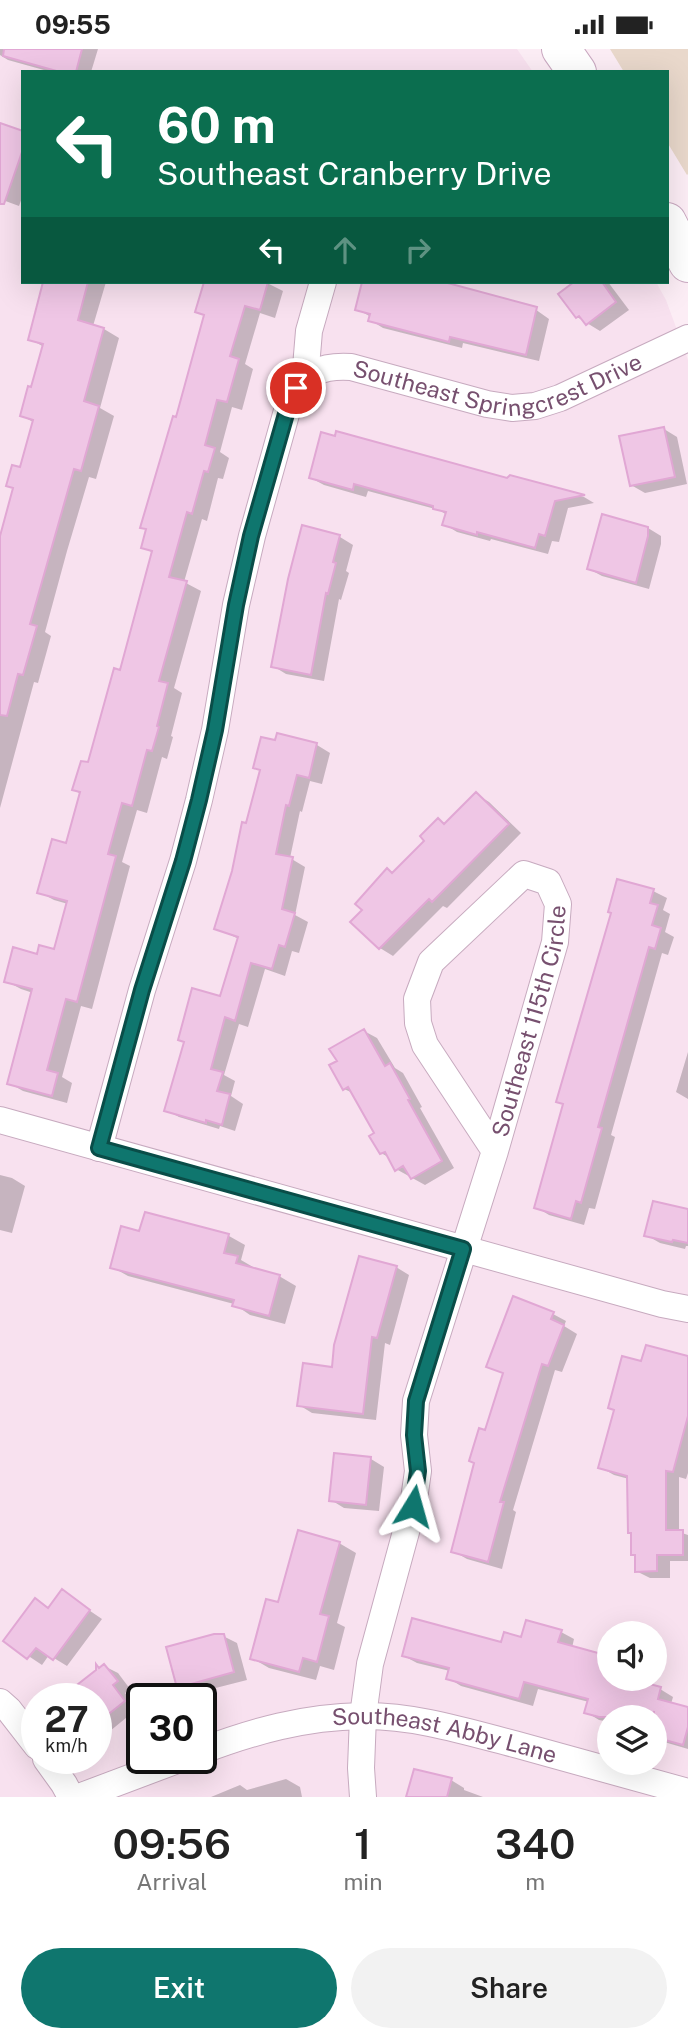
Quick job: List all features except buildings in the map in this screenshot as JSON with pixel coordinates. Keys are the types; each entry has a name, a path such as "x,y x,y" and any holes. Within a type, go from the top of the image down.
{"street":[{"path":"561,49 576,70"},
{"path":"669,226 688,263"},
{"path":"99,1148 142,990 183,861 199,800 215,730 236,605 251,536 290,400 296,388 306,379 309,331 322,284"},
{"name":"Southeast Springcrest Drive","path":"306,379 318,370 334,366 351,367 487,404 512,408 535,406 560,398 688,338"},
{"name":"Southeast 115th Circle","path":"363,1797 363,1716 370,1664 413,1506 418,1471 414,1435 416,1401 495,1151 555,941 558,904 548,881 524,874 432,962 418,999 418,1023 425,1045 495,1151"},
{"path":"0,1120 688,1309"},
{"path":"0,1702 21,1725"},
{"name":"Southeast Abby Lane","path":"217,1745 298,1721 363,1716 409,1720 467,1731 688,1792"},
{"path":"57,1774 71,1797"},
{"path":"79,1797 140,1774"}],"shaded area":[{"path":"0,49 517,49 532,70 21,70 21,284 657,284 666,300 688,360 688,1797 0,1797"},
{"path":"610,49 688,49 687,175 669,145 669,70 623,70"}],"route":[{"path":"296,388 290,400 251,536 236,605 215,730 199,800 183,861 142,990 99,1148 463,1249 416,1401 414,1435 418,1471 413,1506"}]}
